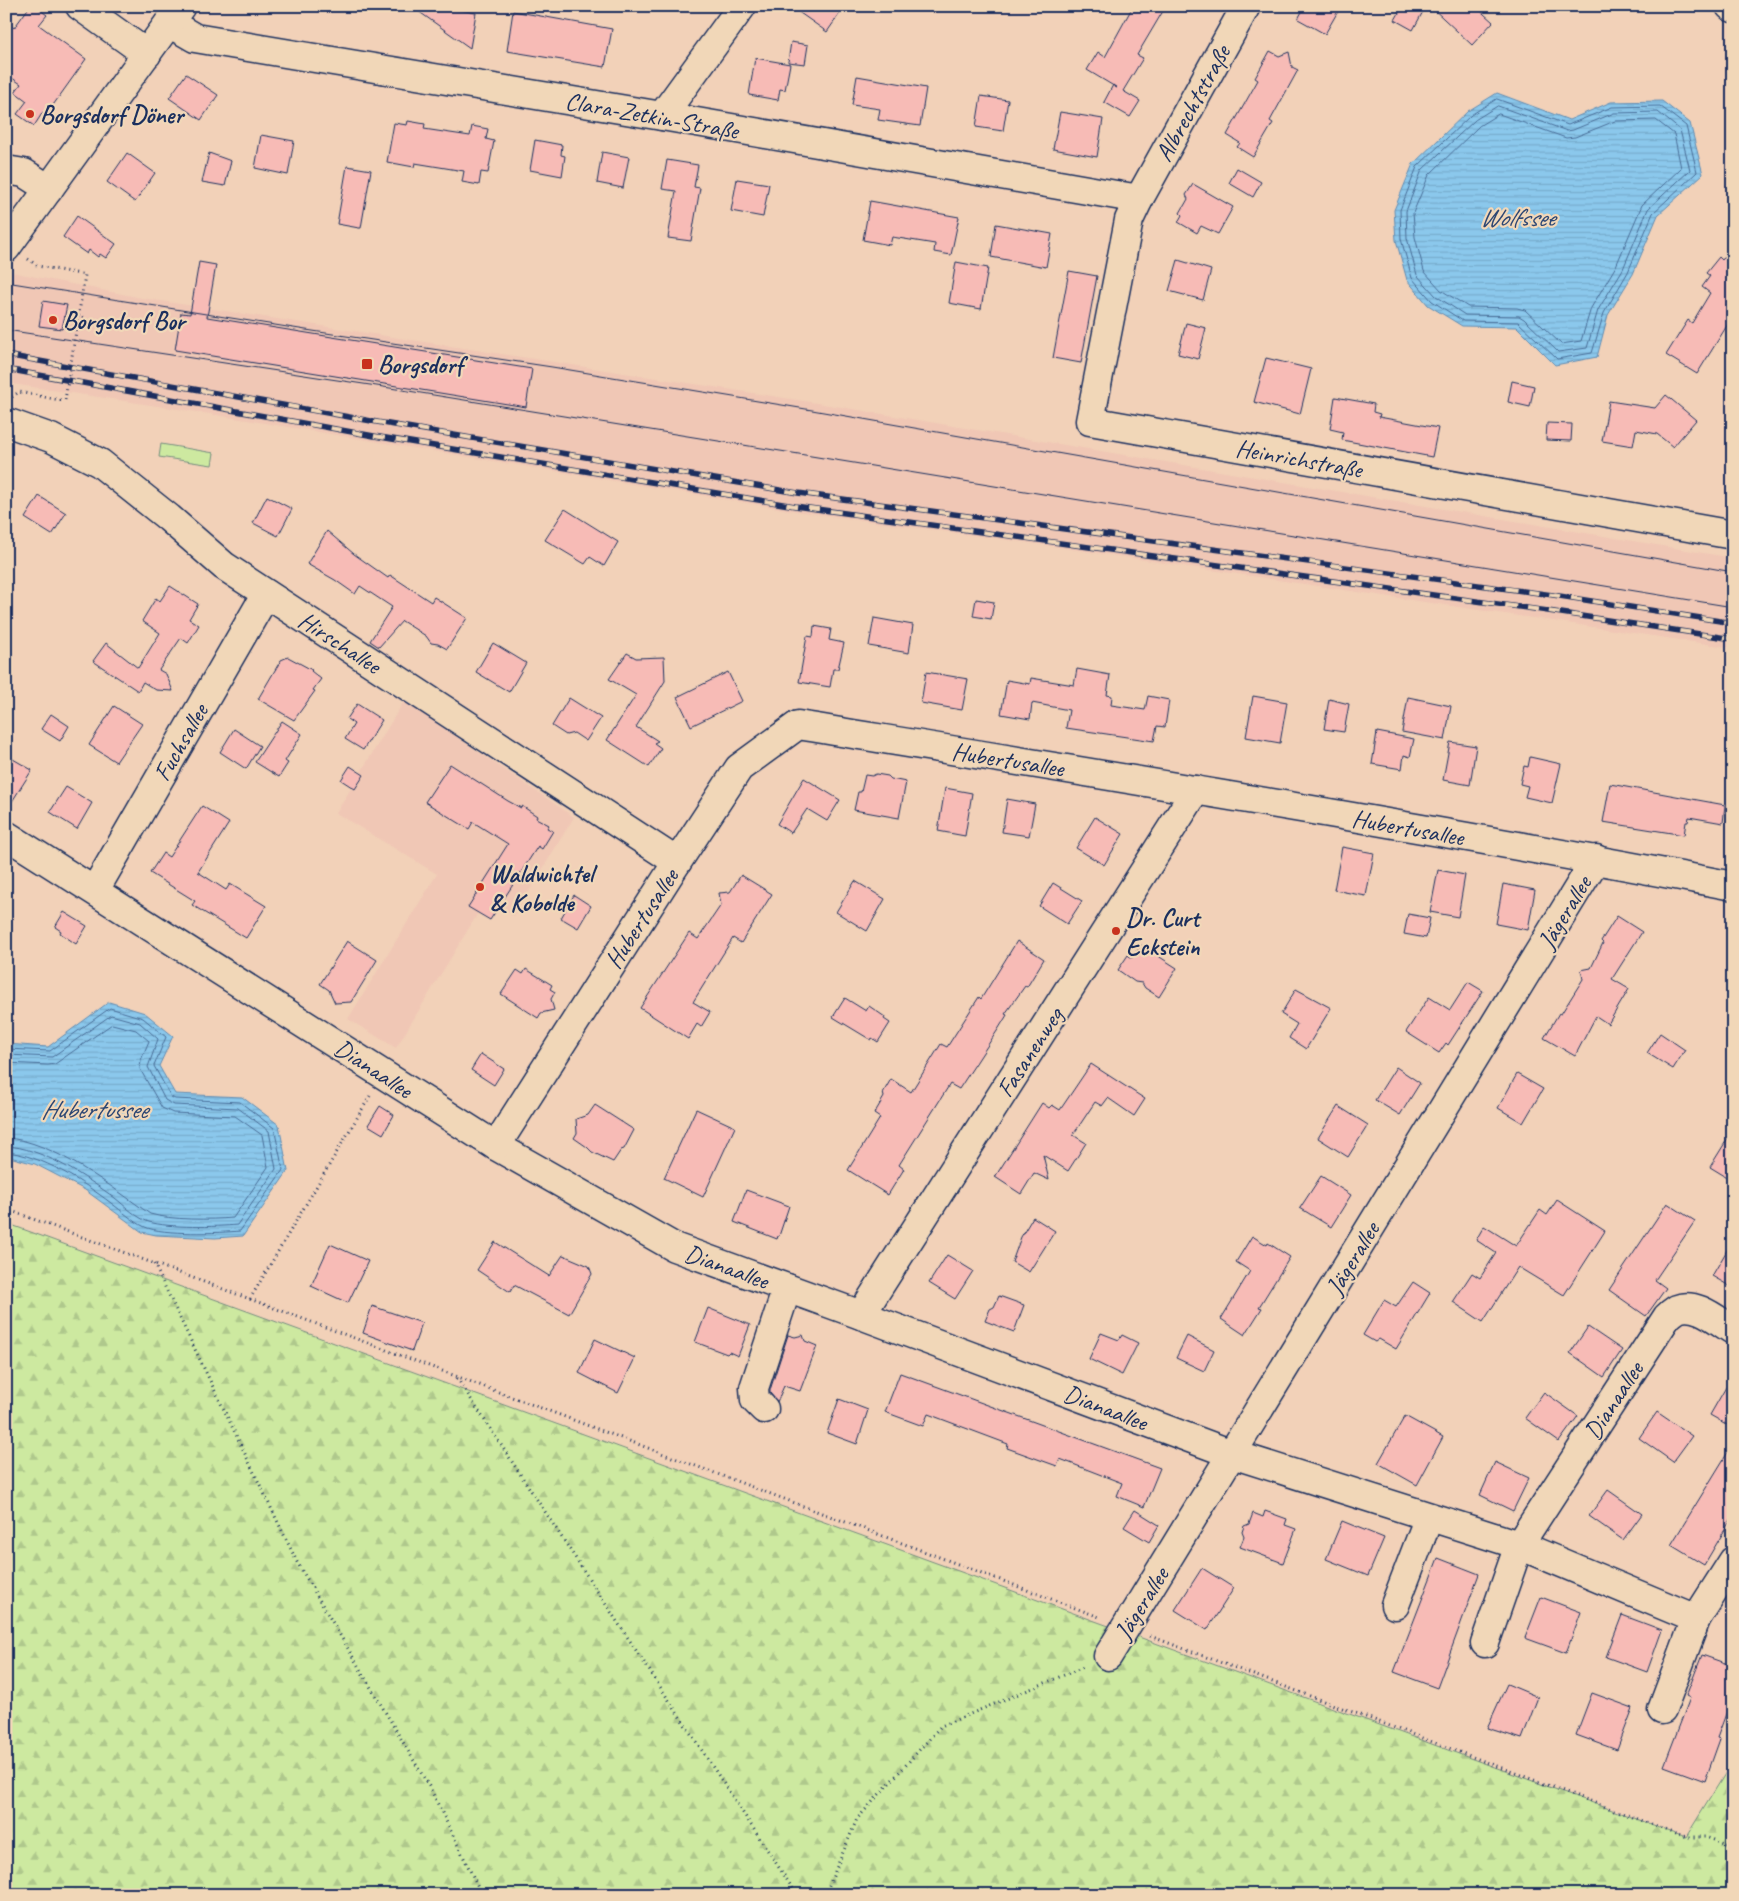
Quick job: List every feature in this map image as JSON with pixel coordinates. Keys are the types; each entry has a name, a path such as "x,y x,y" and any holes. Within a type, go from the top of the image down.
{"street":[{"path":"80,6 147,54"},
{"path":"662,116 742,6"},
{"name":"Albrechtstraße","path":"1138,199 1246,6"},
{"path":"7,246 175,15"},
{"name":"Clara-Zetkin-Straße","path":"175,15 195,38 662,116 1138,199"},
{"path":"6,170 24,173 49,189"},
{"name":"Heinrichstraße","path":"1138,199 1129,220 1090,421 1733,535"},
{"name":"Hirschallee","path":"6,422 52,438 100,463 169,518 224,566 676,862"},
{"name":"Fuchsallee","path":"95,890 266,594"},
{"name":"Hubertusallee","path":"496,1146 676,862 739,768 798,725 1196,790 1596,859 1733,886"},
{"name":"Fasanenweg","path":"861,1315 1196,790"},
{"name":"Dianaallee","path":"6,835 496,1146 674,1247 1232,1454 1519,1545 1696,1619"},
{"name":"Jägerallee","path":"1108,1656 1596,859"},
{"path":"764,1409 755,1400 754,1388 787,1288"},
{"name":"Dianaallee","path":"1484,1643 1519,1545 1667,1316 1678,1309 1690,1307 1703,1312 1733,1330"},
{"path":"1395,1606 1429,1517"},
{"path":"1662,1710 1696,1619 1733,1561"}],"path":[{"path":"19,392 65,400 85,275 38,266"},
{"path":"78,316 84,317"},
{"path":"250,1299 383,1074"},
{"path":"6,1209 1686,1837 1706,1837 1733,1847"},
{"path":"154,1264 297,1562 430,1788 482,1895"},
{"path":"456,1376 798,1895"},
{"path":"825,1895 858,1819 941,1726 1108,1656"}],"shaded area":[{"path":"6,271 142,298 823,404 1733,558 1733,648 1044,545 802,512 210,414 6,383"},
{"name":"Waldwichtel & Kobolde","path":"404,701 574,817 514,916 486,900 396,1048 348,1019 437,874 336,813"}],"green space":[{"path":"161,444 214,453 212,465 159,457"},
{"path":"6,1223 1686,1837 1733,1761 1733,1895 6,1895"}],"water":[{"name":"Wolfssee","path":"1497,93 1569,120 1611,102 1662,101 1690,123 1703,174 1658,215 1633,274 1608,315 1597,357 1555,365 1517,327 1462,326 1428,305 1407,280 1396,240 1394,210 1413,164 1468,111"},
{"name":"Hubertussee","path":"109,1002 145,1013 173,1036 159,1066 175,1094 242,1097 279,1125 288,1171 243,1236 215,1238 156,1235 142,1232 85,1190 35,1164 6,1156 6,1044 48,1047"}],"building":[{"path":"30,6 35,6 47,15 39,25 86,59 46,115 43,112 34,126 17,114 27,101 15,92 21,84 6,74 6,22 14,28"},
{"path":"411,6 438,6 476,13 470,48"},
{"path":"790,6 845,6 827,32"},
{"path":"1133,6 1166,6 1137,55 1143,58 1123,91 1140,101 1130,117 1104,102 1113,85 1087,70 1098,52 1105,57"},
{"path":"1305,6 1341,6 1325,34 1298,19"},
{"path":"1403,6 1426,6 1413,30 1395,20"},
{"path":"1430,6 1475,6 1493,22 1472,45"},
{"path":"513,11 612,29 605,67 507,51"},
{"path":"791,42 808,45 805,64 788,62"},
{"path":"1270,51 1279,56 1289,52 1292,67 1298,70 1270,121 1273,123 1253,157 1237,147 1240,143 1227,135 1258,80 1255,78"},
{"path":"755,58 790,64 785,90 780,89 778,100 749,95"},
{"path":"186,74 218,95 201,120 169,98"},
{"path":"857,76 926,88 920,126 878,120 880,109 852,105"},
{"path":"981,96 1008,100 1003,131 976,127"},
{"path":"1060,112 1103,119 1097,157 1053,149"},
{"path":"408,121 425,124 424,129 470,136 472,126 488,129 486,139 494,141 488,173 481,172 479,185 462,182 464,171 415,163 414,167 387,162 394,123 407,125"},
{"path":"261,135 294,141 288,175 255,168"},
{"path":"535,140 562,145 561,155 565,156 562,176 530,170"},
{"path":"602,152 629,157 623,188 597,183"},
{"path":"127,153 155,173 135,202 107,182"},
{"path":"209,153 231,161 225,186 202,182"},
{"path":"667,160 698,165 694,187 700,188 691,241 668,238 676,191 662,189"},
{"path":"347,166 371,170 361,228 337,224"},
{"path":"1237,168 1261,182 1253,197 1229,183"},
{"path":"737,179 769,184 763,217 731,211"},
{"path":"1193,184 1233,207 1218,234 1201,226 1197,233 1178,222 1182,215 1180,213 1188,199 1186,195"},
{"path":"870,201 959,217 951,255 934,252 935,244 892,237 890,245 863,240"},
{"path":"77,216 116,244 106,258 100,254 98,257 89,250 87,254 63,237"},
{"path":"996,224 1052,234 1046,267 991,257"},
{"path":"1733,246 1733,316 1697,374 1666,355 1688,320 1692,323 1710,293 1702,287 1710,276 1706,273 1719,257 1722,260"},
{"path":"1178,260 1211,270 1203,300 1169,291"},
{"path":"199,262 216,265 207,317 532,369 526,407 175,350 181,313 190,314"},
{"path":"956,262 988,268 981,309 949,303"},
{"path":"1069,271 1097,276 1081,363 1053,358"},
{"name":"Borgsdorf Bor","path":"43,301 67,305 62,329 39,326"},
{"path":"1186,323 1206,328 1198,359 1178,354"},
{"path":"1266,358 1311,369 1300,414 1254,402"},
{"path":"1512,381 1534,386 1530,407 1508,402"},
{"path":"1666,395 1696,420 1673,447 1657,434 1636,430 1633,446 1602,441 1609,401 1655,408"},
{"path":"1335,397 1374,404 1373,412 1380,414 1379,417 1438,428 1432,457 1342,440 1343,432 1330,429"},
{"path":"1547,423 1572,424 1571,441 1546,440"},
{"path":"39,496 66,513 52,535 25,518"},
{"path":"267,496 292,509 278,536 253,523"},
{"path":"565,509 618,542 604,566 590,557 585,564 545,540"},
{"path":"327,531 354,554 388,578 390,575 431,602 434,597 467,618 447,649 438,644 431,643 426,636 402,621 379,647 370,641 392,607 360,586 355,594 307,564"},
{"path":"170,586 198,604 189,619 199,625 188,643 181,638 159,670 166,674 173,691 156,690 143,682 138,691 93,661 106,643 138,668 160,633 142,621 156,598 160,601"},
{"path":"976,599 994,602 991,619 973,616"},
{"path":"874,618 913,625 909,653 869,646"},
{"path":"814,626 831,629 829,640 844,643 838,669 833,669 830,687 799,682 807,636 813,637"},
{"path":"493,643 526,663 509,692 476,672"},
{"path":"627,653 636,658 664,657 665,681 636,727 658,741 654,743 661,748 649,767 607,740 636,695 609,679"},
{"path":"288,657 312,670 321,679 313,690 315,691 294,720 258,699 281,660"},
{"path":"1077,669 1110,675 1107,695 1112,696 1111,705 1145,710 1148,696 1169,700 1165,727 1157,726 1154,741 1066,728 1069,710 1032,703 1030,719 1001,714 1007,680 1030,684 1031,678 1074,685"},
{"path":"728,672 742,701 691,726 677,697"},
{"path":"926,672 968,679 962,710 921,703"},
{"path":"1253,696 1287,702 1280,743 1246,737"},
{"path":"1408,697 1451,706 1445,740 1402,732"},
{"path":"569,698 601,718 586,741 574,733 566,735 552,726"},
{"path":"1329,699 1349,704 1344,732 1324,729"},
{"path":"357,704 382,720 363,750 345,739 354,724 347,719"},
{"path":"114,706 142,724 116,762 89,745"},
{"path":"51,714 69,726 60,741 41,729"},
{"path":"282,721 302,734 285,761 288,763 279,777 255,762"},
{"path":"234,729 260,746 246,769 220,752"},
{"path":"1377,732 1414,739 1410,757 1404,755 1402,769 1372,764"},
{"path":"1450,742 1476,746 1470,785 1443,780"},
{"path":"6,755 32,770 6,811"},
{"path":"1530,757 1561,764 1552,803 1525,797 1528,786 1520,784 1524,766 1528,767"},
{"path":"450,764 508,801 521,808 522,806 537,816 536,818 549,825 547,828 553,831 542,849 538,846 490,920 468,907 508,844 473,822 469,829 425,802"},
{"path":"350,766 364,775 355,789 341,780"},
{"path":"876,774 906,782 899,818 854,810 858,792 861,792 865,775 872,776"},
{"path":"804,778 840,800 827,821 807,809 791,833 777,824"},
{"path":"1610,784 1725,805 1723,823 1689,817 1688,822 1686,822 1684,835 1603,822"},
{"path":"66,787 92,803 77,829 50,812"},
{"path":"945,788 972,793 965,836 938,831"},
{"path":"1007,799 1035,804 1029,836 1002,832"},
{"path":"202,806 229,823 198,872 226,890 230,884 266,906 246,938 192,905 195,901 150,873 163,853 169,857"},
{"path":"1095,817 1123,834 1104,865 1076,848"},
{"path":"1342,847 1374,853 1366,896 1334,890"},
{"path":"1438,870 1465,875 1458,917 1430,912"},
{"path":"741,875 772,894 741,943 733,938 693,1002 710,1012 701,1027 697,1024 688,1039 640,1008 689,933 698,939 721,905 719,893 730,892"},
{"path":"855,881 885,899 867,931 836,912"},
{"path":"1053,883 1082,901 1067,924 1039,906"},
{"path":"1503,884 1535,890 1528,930 1496,924"},
{"path":"574,895 591,906 578,928 561,918"},
{"path":"64,912 87,926 76,944 60,933 61,931 55,927"},
{"path":"1408,914 1430,918 1426,938 1404,934"},
{"path":"1617,916 1642,932 1612,979 1629,989 1608,1024 1596,1016 1575,1056 1544,1038 1583,979 1581,970 1591,968 1603,943 1601,941"},
{"path":"347,941 377,960 351,1002 335,1003 329,990 320,984"},
{"path":"1017,941 1044,959 1027,987 1025,986 1005,1014 1007,1015 959,1089 950,1084 899,1165 904,1169 888,1195 848,1170 880,1118 874,1114 884,1097 883,1093 891,1079 911,1092 941,1044 947,1047 979,997 981,999"},
{"path":"1141,945 1177,968 1159,997 1145,988 1142,983 1135,982 1118,970 1128,955 1132,958"},
{"path":"526,969 552,985 550,989 555,992 551,999 554,1010 541,1013 538,1018 501,994 517,970 523,974"},
{"path":"1468,982 1483,991 1448,1045 1446,1043 1439,1053 1406,1032 1429,997 1450,1010"},
{"path":"1296,989 1331,1008 1306,1049 1289,1038 1297,1024 1281,1014"},
{"path":"845,998 866,1011 869,1006 885,1017 884,1019 890,1023 878,1042 872,1038 871,1040 833,1017"},
{"path":"1660,1033 1685,1050 1673,1069 1647,1053"},
{"path":"481,1054 504,1069 494,1085 471,1070"},
{"path":"1091,1064 1145,1099 1134,1116 1108,1098 1102,1106 1095,1102 1073,1135 1086,1143 1068,1171 1043,1155 1049,1180 1034,1173 1021,1194 995,1177 1042,1103 1049,1108 1052,1105 1060,1110"},
{"path":"1396,1067 1420,1083 1400,1115 1375,1100"},
{"path":"1517,1074 1543,1089 1523,1123 1498,1108"},
{"path":"595,1105 634,1130 624,1149 621,1150 613,1162 592,1152 574,1138 577,1133 576,1119 588,1115"},
{"path":"380,1106 394,1115 383,1134 368,1125"},
{"path":"1338,1106 1368,1125 1348,1157 1318,1138"},
{"path":"696,1109 735,1127 703,1197 664,1178"},
{"path":"1733,1130 1733,1181 1710,1167"},
{"path":"1321,1176 1351,1195 1331,1227 1300,1208"},
{"path":"746,1190 789,1206 777,1239 734,1222"},
{"path":"1557,1200 1605,1231 1564,1295 1518,1267 1483,1322 1453,1302 1472,1273 1480,1278 1496,1253 1476,1240 1484,1226 1516,1246 1540,1210 1547,1215"},
{"path":"1667,1203 1695,1221 1655,1280 1666,1288 1646,1316 1609,1290"},
{"path":"1033,1217 1055,1231 1029,1272 1012,1262 1021,1237"},
{"path":"1252,1236 1267,1245 1268,1243 1290,1257 1259,1307 1262,1308 1245,1335 1221,1319 1250,1271 1236,1262"},
{"path":"1733,1240 1733,1288 1712,1276"},
{"path":"495,1242 549,1276 563,1255 589,1266 592,1274 569,1314 514,1285 510,1292 477,1270"},
{"path":"330,1244 368,1261 348,1303 311,1286"},
{"path":"947,1255 973,1271 955,1299 929,1283"},
{"path":"1413,1282 1430,1293 1396,1349 1379,1339 1375,1342 1363,1335 1384,1300 1396,1307"},
{"path":"999,1296 1024,1305 1014,1332 985,1321 990,1309 994,1307"},
{"path":"372,1306 422,1323 412,1351 363,1333"},
{"path":"708,1308 750,1325 738,1356 729,1352 727,1354 695,1342"},
{"path":"1588,1327 1622,1350 1604,1377 1570,1353"},
{"path":"1101,1333 1119,1340 1122,1335 1138,1343 1122,1375 1089,1359"},
{"path":"788,1335 795,1337 803,1335 805,1341 817,1346 800,1391 784,1386 777,1402 770,1393 770,1390"},
{"path":"1187,1336 1214,1350 1204,1371 1176,1358"},
{"path":"595,1339 635,1358 618,1393 579,1373"},
{"path":"900,1373 1160,1468 1144,1507 1117,1496 1122,1483 1060,1459 1057,1466 1007,1448 1008,1444 928,1414 923,1426 885,1412"},
{"path":"1733,1375 1733,1428 1710,1415"},
{"path":"1544,1392 1578,1416 1559,1442 1525,1418"},
{"path":"839,1399 868,1410 857,1444 827,1433"},
{"path":"1657,1412 1692,1436 1673,1462 1639,1438"},
{"path":"1405,1416 1443,1437 1417,1485 1378,1463"},
{"path":"1733,1444 1733,1516 1704,1565 1671,1545"},
{"path":"1495,1462 1529,1478 1513,1511 1480,1495"},
{"path":"1608,1490 1642,1514 1623,1540 1589,1516"},
{"path":"1135,1510 1159,1525 1149,1542 1124,1527"},
{"path":"1265,1511 1287,1519 1285,1525 1296,1529 1283,1563 1240,1547 1244,1537 1242,1532 1244,1526 1249,1524 1253,1513 1263,1517"},
{"path":"1342,1521 1384,1538 1368,1576 1326,1559"},
{"path":"1438,1558 1479,1574 1437,1688 1394,1672"},
{"path":"1202,1568 1234,1588 1207,1630 1175,1610"},
{"path":"1541,1597 1581,1612 1566,1653 1525,1638"},
{"path":"1622,1615 1662,1630 1647,1672 1606,1657"},
{"path":"1702,1655 1733,1666 1733,1695 1717,1738 1720,1739 1705,1781 1664,1766 1690,1698 1686,1696"},
{"path":"1507,1684 1538,1697 1522,1739 1487,1728"},
{"path":"1592,1693 1633,1708 1617,1750 1576,1735"}],"tram line":[{"path":"6,282 552,367 812,410 1733,572"},
{"path":"6,330 390,388 1733,607"}],"railway":[{"path":"6,355 377,422 798,493 1553,595 1733,623"},
{"path":"6,369 374,436 795,506 1548,611 1733,639"}],"place":[{"name":"Borgsdorf Döner","path":"30,114"},
{"name":"Borgsdorf Bor","path":"53,320"},
{"name":"Borgsdorf","path":"367,364"},
{"name":"Waldwichtel & Kobolde","path":"480,887"},
{"name":"Dr. Curt Eckstein","path":"1116,931"}]}
